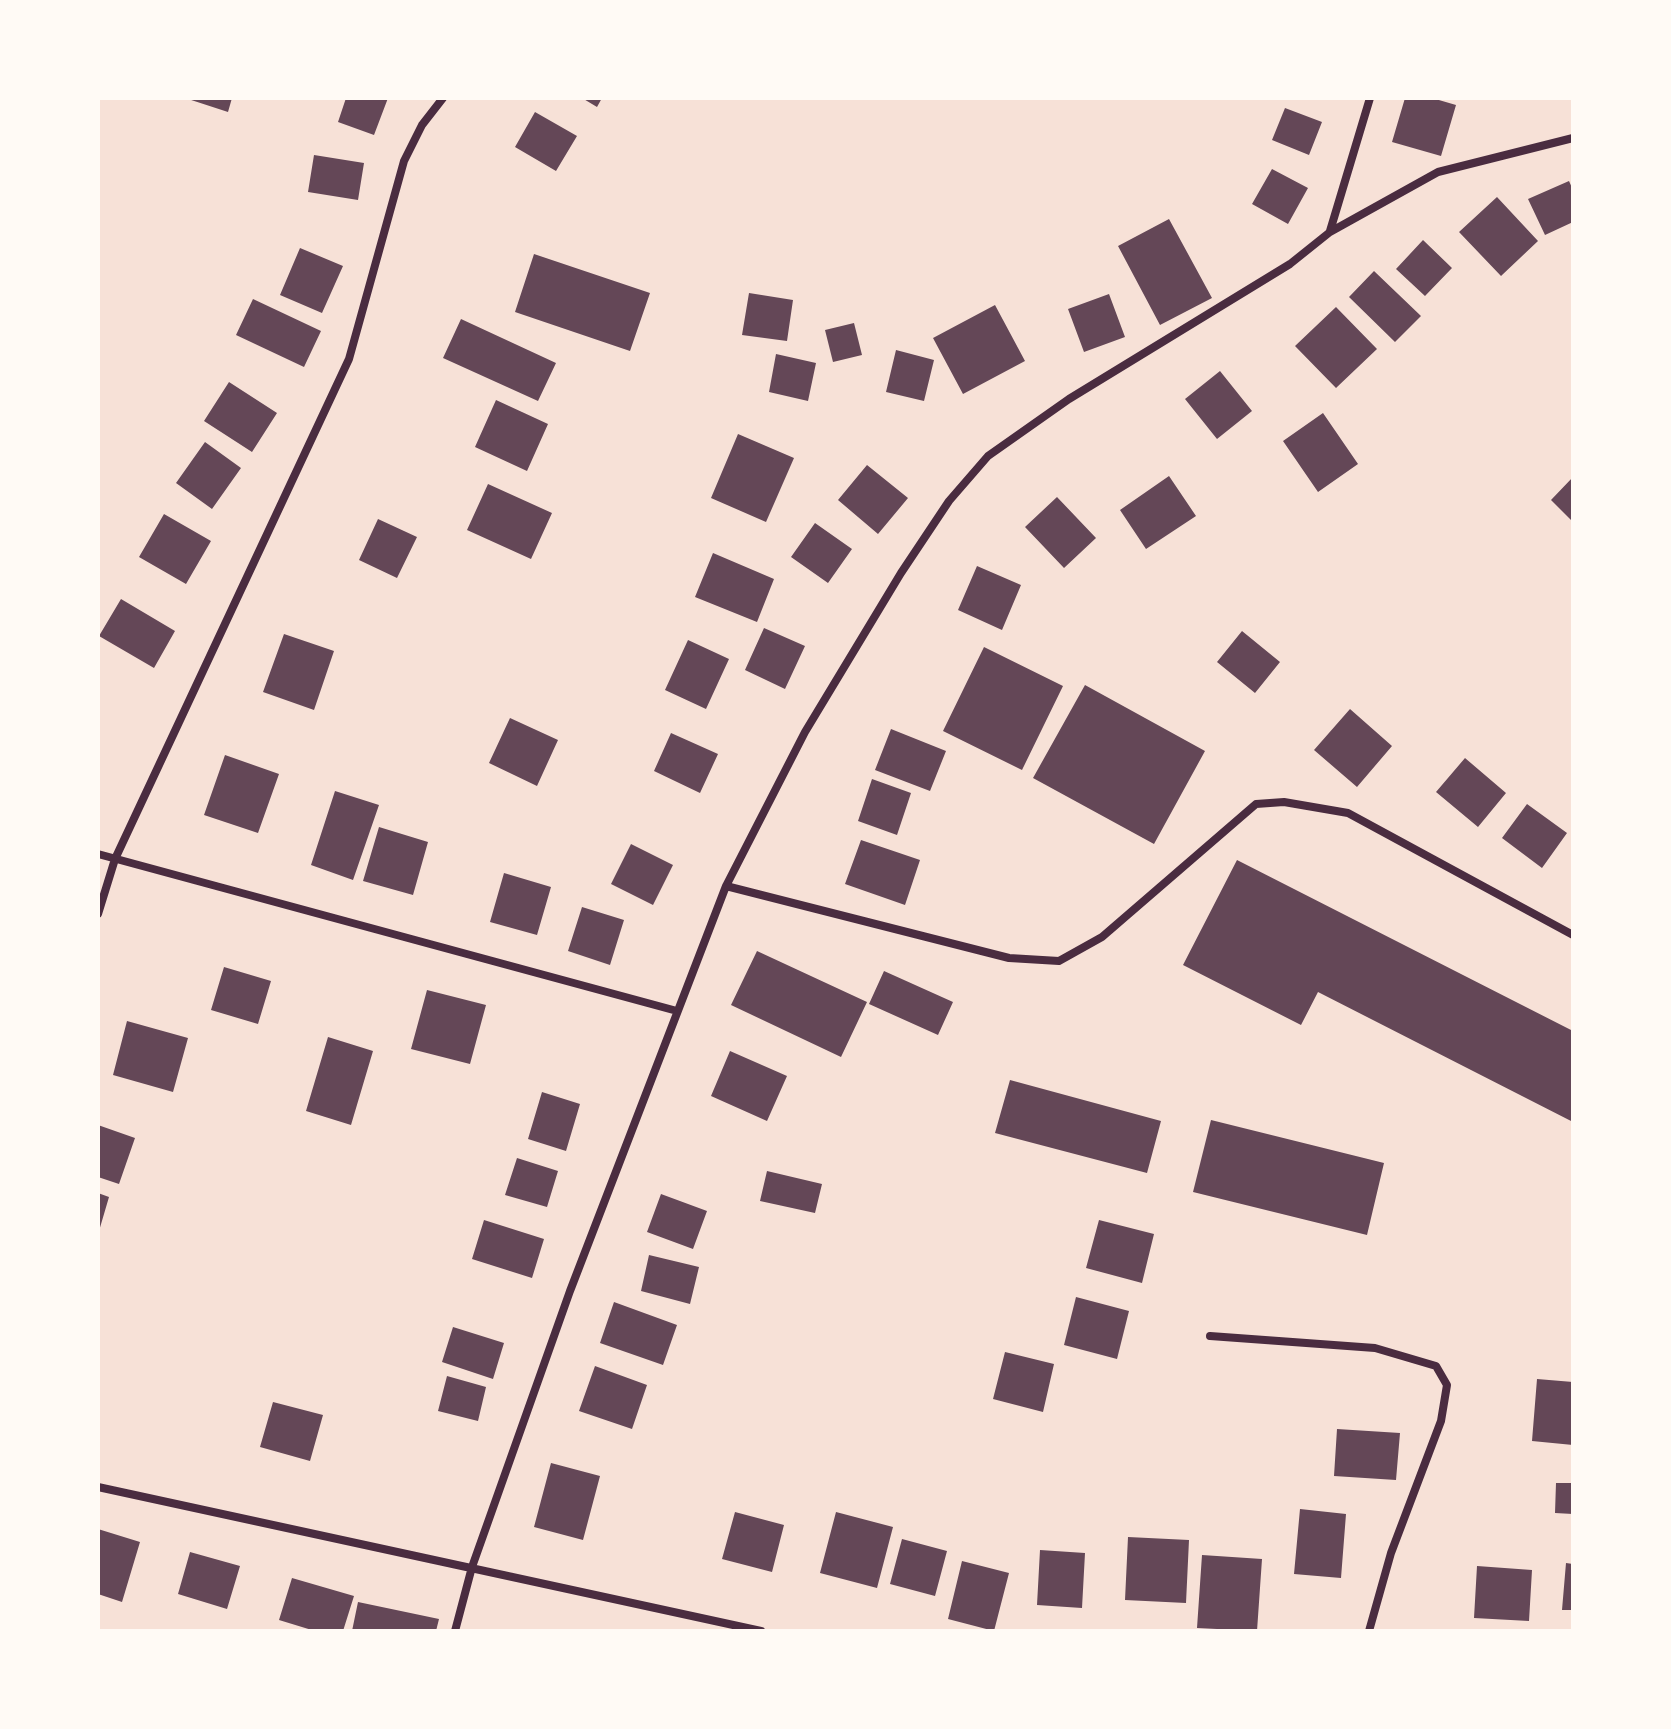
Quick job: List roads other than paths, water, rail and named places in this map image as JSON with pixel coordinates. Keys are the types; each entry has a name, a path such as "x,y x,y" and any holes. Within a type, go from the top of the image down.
{"street":[{"path":"98,914 115,859 349,359 404,161 422,125 443,98"},
{"path":"1330,232 1370,98"},
{"path":"455,1631 472,1567 570,1291 726,886 805,732 901,573 949,501 988,456 1069,399 1290,264 1330,232 1438,172 1573,138"},
{"path":"726,886 1009,958 1059,961 1102,937 1256,804 1284,802 1348,813 1570,933 1573,924"},
{"path":"98,854 677,1011"},
{"path":"1210,1336 1375,1348 1436,1366 1447,1385 1441,1421 1391,1553 1369,1631"},
{"path":"98,1487 761,1631"}]}
